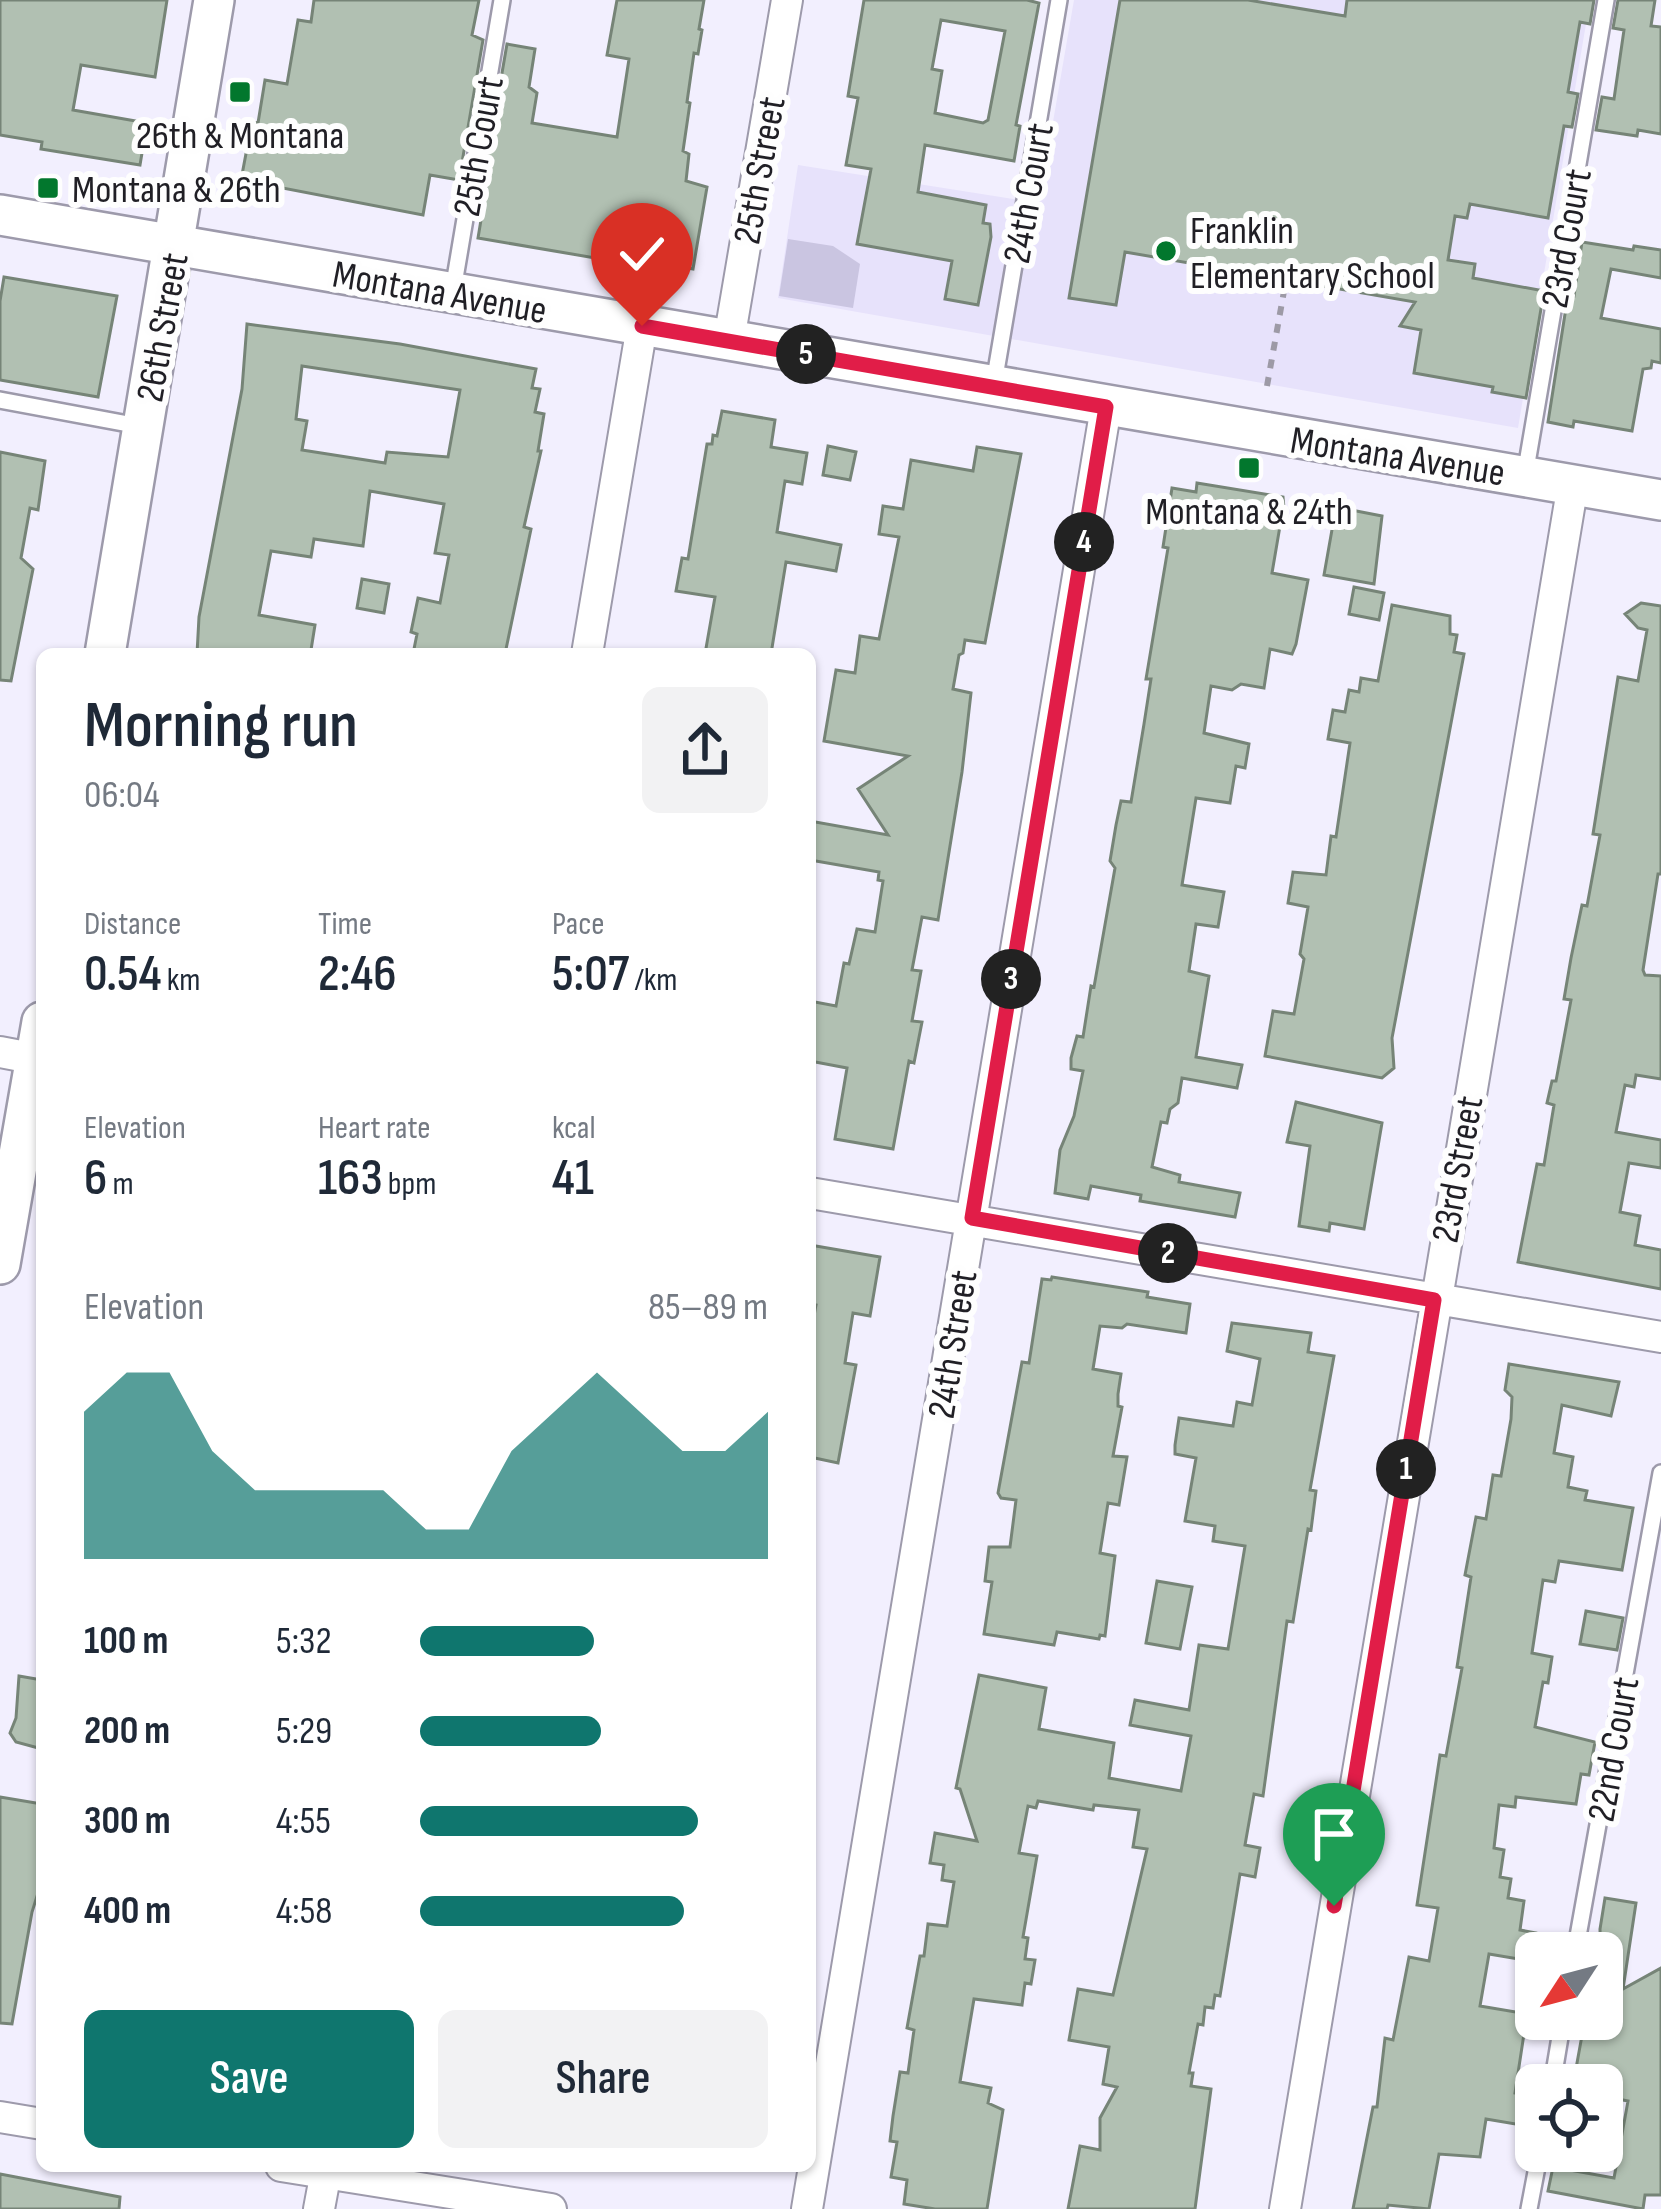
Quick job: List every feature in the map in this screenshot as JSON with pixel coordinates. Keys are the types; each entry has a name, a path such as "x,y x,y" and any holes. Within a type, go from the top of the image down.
{"street":[{"name":"26th Street","path":"106,648 214,0"},
{"name":"25th Street","path":"729,340 787,0"},
{"name":"Montana Avenue","path":"0,215 1661,500"},
{"path":"588,648 642,326"},
{"name":"24th Street","path":"816,2161 1106,407"},
{"name":"23rd Street","path":"1285,2209 1573,484"},
{"path":"0,1264 30,1048"},
{"path":"816,1194 1661,1337"},
{"path":"0,2117 36,2123"},
{"path":"319,2209 326,2172"},
{"path":"338,2172 551,2209"},
{"name":"24th Street","path":"808,2209 814,2172"}],"lane":[{"name":"25th Court","path":"452,293 502,0"},
{"name":"24th Court","path":"994,386 1059,0"},
{"name":"23rd Court","path":"1525,476 1606,0"},
{"path":"0,400 144,427"},
{"name":"22nd Court","path":"1579,1932 1661,1473"},
{"path":"1529,2209 1536,2172"}],"path":[{"path":"1267,386 1286,280"}],"shaded area":[{"name":"Franklin Elementary School","path":"1074,0 1590,0 1518,428 778,298 798,165 1039,203"},
{"path":"788,239 833,246 860,264 853,308 779,296"}],"building":[{"path":"0,0 167,0 155,77 81,65 73,110 147,123 140,165 41,149 42,142 0,135"},
{"path":"314,0 479,0 472,35 483,40 459,180 430,175 423,215 241,180 265,80 287,84 298,20 311,22"},
{"path":"617,0 704,0 683,151 689,154 686,181 707,187 693,269 478,238 507,44 535,49 529,87 537,93 532,123 617,137 629,59 607,55"},
{"path":"864,0 1039,3 1016,125 1020,126 1014,161 925,145 918,192 986,205 983,223 990,224 991,237 978,305 945,299 952,261 857,244 871,169 846,165 858,98 848,96","holes":["941,20 1005,31 988,120 983,123 935,113 942,71 932,69"]},
{"path":"1120,0 1248,0 1345,16 1347,0 1594,0 1590,24 1580,22 1568,92 1578,94 1572,127 1564,126 1548,218 1470,204 1467,218 1455,216 1448,260 1475,264 1473,278 1544,291 1526,398 1414,373 1421,330 1400,326 1415,302 1125,252 1116,305 1069,298"},
{"path":"1618,0 1655,0 1651,26 1661,27 1661,134 1596,130 1602,97 1614,99 1624,30 1613,28"},
{"path":"1582,242 1661,250 1661,278 1611,269 1601,318 1661,329 1661,363 1652,361 1651,368 1643,369 1632,431 1574,421 1573,427 1548,422 1568,295 1574,296"},
{"path":"4,277 117,296 98,397 0,380"},
{"path":"247,324 400,344 536,369 532,388 540,389 535,412 544,414 541,451 524,527 531,529 506,648 414,648 417,634 411,632 418,598 440,603 449,555 435,553 444,504 370,491 363,546 314,539 311,557 271,551 259,615 315,625 311,648 197,648 199,617 242,389","holes":["302,366 460,390 448,457 387,452 385,463 302,450 307,421 296,419"]},
{"path":"722,411 775,420 771,447 807,453 802,484 785,481 777,532 841,545 836,571 786,562 772,648 706,648 715,597 676,591 682,558 688,559 707,444 717,436"},
{"path":"828,446 856,452 850,480 823,475"},
{"path":"977,447 1021,454 985,643 965,640 959,655 953,689 971,693 962,772 938,920 922,917 912,970 921,971 912,1021 922,1022 914,1063 909,1061 893,1149 835,1139 847,1068 816,1062 816,1002 836,1006 857,929 875,932 883,881 878,880 879,872 816,861 816,822 888,835 858,789 908,756 824,741 836,670 855,673 860,636 879,639 899,537 879,534 883,506 903,509 911,460 973,471"},
{"path":"0,452 45,461 38,510 30,508 21,558 33,569 11,681 0,680"},
{"path":"1197,483 1283,497 1285,519 1272,573 1308,580 1292,654 1270,649 1264,688 1211,686 1204,733 1249,744 1245,768 1236,766 1230,803 1196,798 1182,885 1224,892 1218,927 1196,924 1189,971 1209,976 1196,1057 1242,1065 1237,1088 1182,1078 1178,1103 1170,1109 1167,1123 1161,1122 1152,1167 1180,1175 1179,1182 1240,1193 1235,1217 1140,1201 1141,1195 1091,1186 1088,1199 1055,1193 1060,1150 1074,1116 1083,1071 1071,1069 1071,1058 1077,1036 1083,1037 1094,987 1115,868 1110,861 1116,825 1121,801 1131,802 1144,724 1172,488 1196,492"},
{"path":"1336,507 1382,516 1374,584 1324,575"},
{"path":"362,579 389,584 384,613 357,608"},
{"path":"1354,587 1384,593 1379,620 1349,614"},
{"path":"1641,603 1661,606 1661,874 1643,970 1645,975 1661,976 1661,1079 1636,1075 1634,1087 1625,1085 1616,1132 1661,1140 1661,1168 1629,1163 1620,1212 1640,1216 1635,1245 1661,1250 1661,1289 1518,1262 1537,1164 1544,1165 1554,1105 1547,1103 1552,1081 1556,1081 1571,1000 1564,999 1571,958 1582,905 1587,906 1600,835 1593,834 1618,677 1638,681 1647,630 1638,628 1625,614"},
{"path":"1392,605 1450,616 1450,634 1457,635 1454,652 1464,654 1392,1038 1394,1068 1382,1078 1265,1056 1273,1011 1294,1014 1304,959 1300,954 1308,907 1288,903 1293,872 1326,875 1331,836 1336,837 1350,743 1328,739 1333,710 1345,712 1349,690 1359,692 1361,678 1378,681"},
{"path":"1296,1102 1382,1123 1364,1229 1330,1223 1329,1231 1299,1226 1310,1146 1287,1142"},
{"path":"816,1246 880,1257 870,1316 853,1313 845,1363 856,1365 838,1463 816,1458"},
{"path":"1042,1279 1148,1292 1147,1297 1190,1304 1186,1333 1127,1324 1122,1328 1100,1326 1093,1369 1121,1374 1118,1406 1122,1407 1113,1456 1127,1457 1119,1505 1108,1503 1100,1553 1115,1556 1105,1636 1057,1632 1054,1645 984,1634 992,1582 985,1581 989,1547 1010,1547 1016,1500 998,1493 1022,1362 1029,1363"},
{"path":"1232,1323 1311,1333 1308,1352 1334,1356 1310,1490 1316,1491 1311,1530 1293,1622 1287,1621 1263,1796 1254,1794 1245,1845 1260,1848 1255,1877 1240,1874 1220,1996 1215,1995 1213,2008 1205,2007 1203,2025 1198,2024 1189,2073 1193,2073 1191,2086 1211,2089 1195,2209 1068,2209 1080,2146 1100,2150 1100,2118 1117,2087 1103,2084 1109,2047 1069,2040 1078,1989 1113,1995 1147,1849 1133,1847 1139,1810 1094,1805 1093,1810 1038,1801 1036,1808 1028,1806 1019,1853 1037,1856 1023,1937 1028,1938 1025,1959 1035,1960 1031,1984 1025,1983 1022,2005 974,1999 960,2082 991,2088 988,2103 1003,2110 987,2209 904,2204 907,2180 891,2177 897,2142 890,2141 893,2116 900,2072 908,2073 914,2030 907,2028 928,1924 947,1926 954,1882 942,1880 944,1865 930,1863 935,1833 977,1841 956,1788 979,1675 1046,1688 1039,1729 1114,1743 1109,1778 1181,1791 1191,1736 1130,1725 1135,1700 1189,1710 1199,1645 1228,1649 1245,1546 1213,1541 1215,1526 1185,1521 1196,1458 1175,1454 1175,1445 1179,1418 1233,1426 1237,1402 1252,1405 1260,1359 1227,1351"},
{"path":"1509,1364 1619,1382 1611,1416 1562,1405 1554,1453 1573,1457 1568,1487 1587,1491 1585,1500 1633,1508 1622,1570 1559,1561 1555,1582 1543,1580 1532,1653 1552,1657 1535,1727 1595,1742 1589,1775 1581,1774 1576,1804 1516,1797 1515,1807 1499,1805 1494,1848 1504,1850 1500,1877 1511,1879 1508,1898 1524,1901 1520,1930 1531,1932 1515,1932 1515,1958 1489,1954 1480,2006 1515,2012 1515,2040 1523,2040 1519,2064 1515,2064 1515,2124 1486,2119 1480,2157 1439,2154 1429,2209 1388,2205 1387,2209 1353,2209 1373,2107 1377,2107 1385,2038 1393,2040 1409,1957 1429,1961 1438,1908 1417,1905 1440,1755 1446,1756 1462,1668 1457,1667 1471,1577 1465,1575 1476,1517 1486,1519 1493,1475 1501,1476 1511,1419 1512,1397 1505,1390"},
{"path":"1157,1581 1192,1587 1180,1649 1146,1643"},
{"path":"1586,1611 1623,1618 1617,1650 1580,1644"},
{"path":"19,1676 36,1679 36,1747 16,1742 10,1733"},
{"path":"0,1797 36,1803 36,1899 12,2024 0,2023"},
{"path":"1605,1898 1636,1903 1623,1989 1623,1932 1600,1929"},
{"path":"1661,1968 1661,2195 1645,2195 1643,2209 1548,2191 1552,2172 1614,2178 1615,2172 1623,2172 1628,2101 1623,2100 1623,2064 1577,2064 1581,2040 1623,2040 1623,1989"},
{"path":"0,2174 120,2197 119,2209 0,2209"}],"place":[{"name":"26th & Montana","path":"240,92"},
{"name":"Montana & 26th","path":"48,188"},
{"name":"Franklin Elementary School","path":"1166,251"},
{"name":"Montana & 24th","path":"1249,468"}],"route":[{"path":"642,326 1106,407 972,1218 1434,1300 1334,1906"}]}
